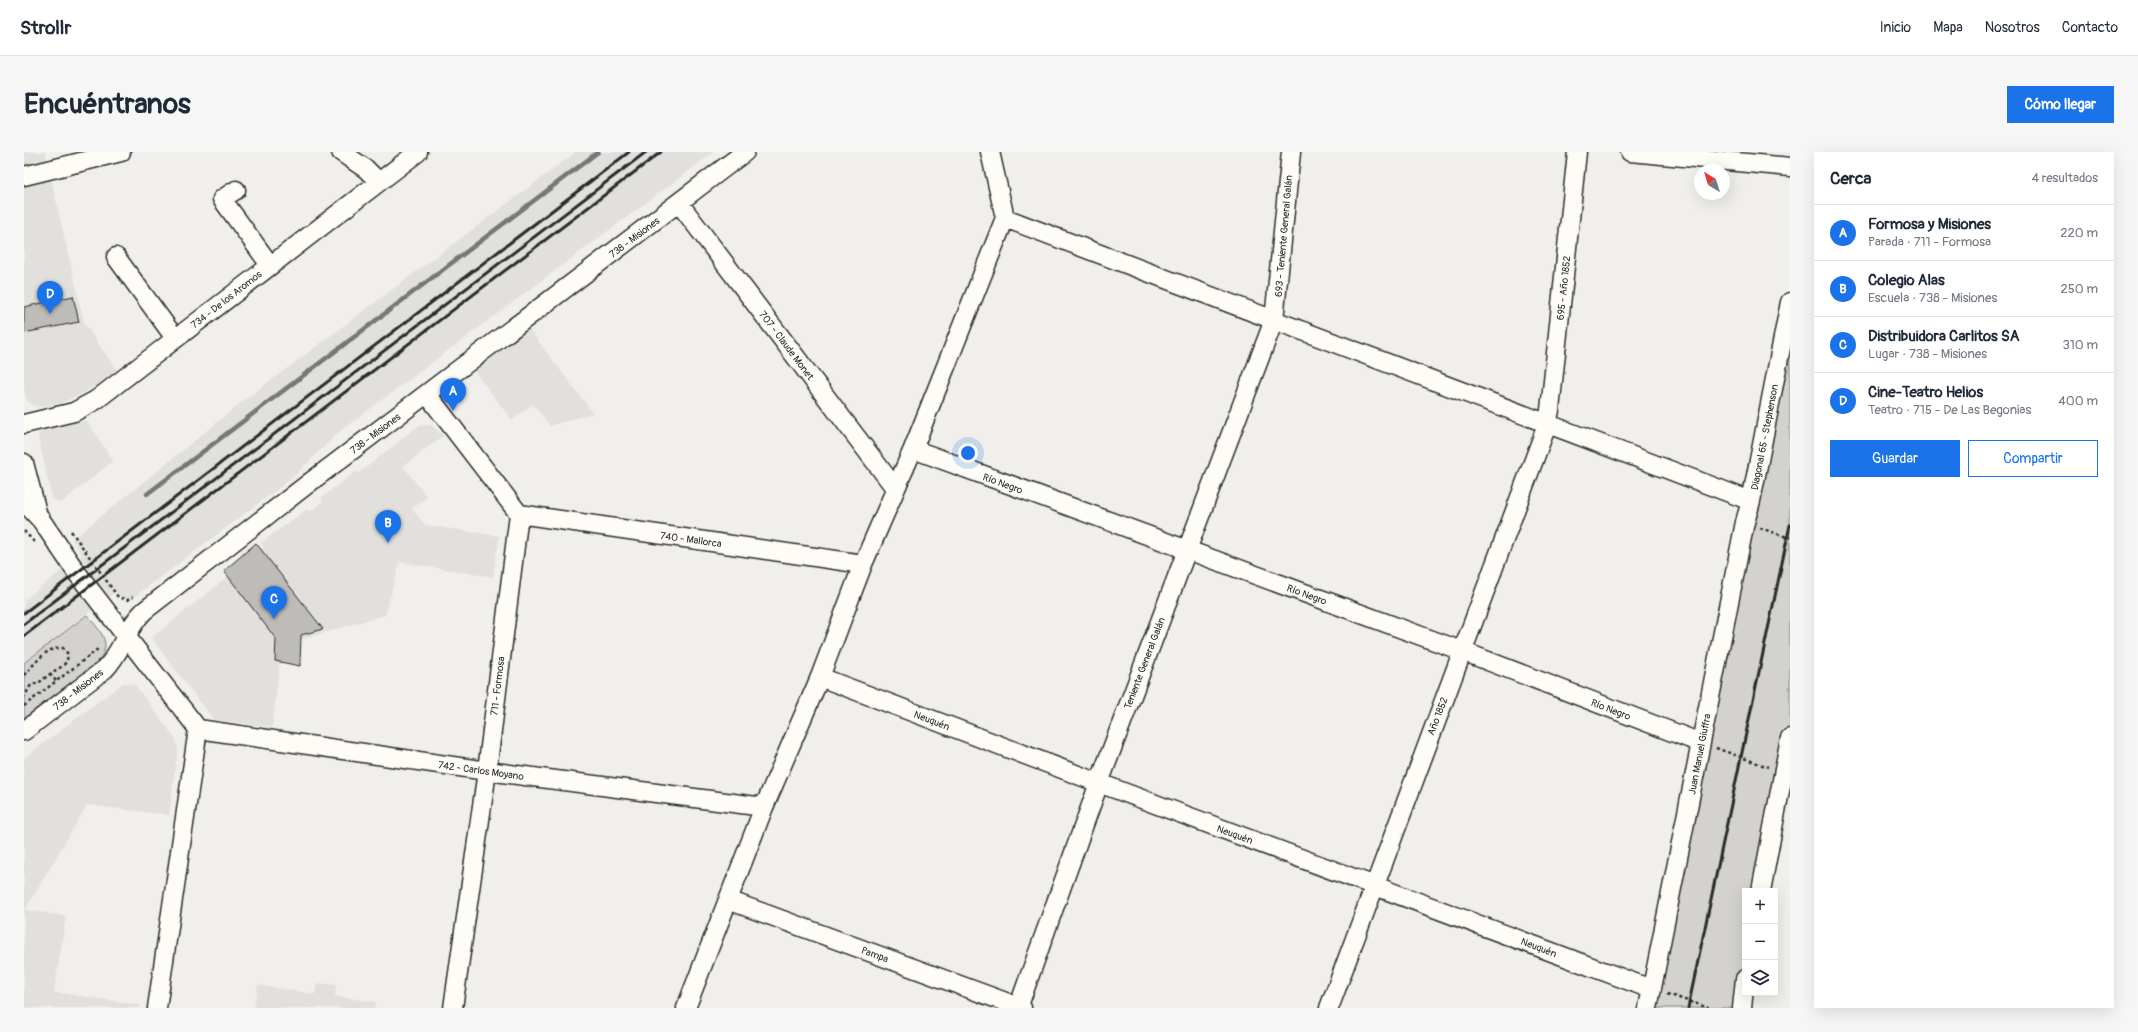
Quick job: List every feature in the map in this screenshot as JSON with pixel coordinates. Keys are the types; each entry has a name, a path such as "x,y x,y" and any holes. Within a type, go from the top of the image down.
{"street":[{"path":"24,176 121,152"},
{"path":"341,152 366,169 378,182"},
{"name":"734 - De los Aromos","path":"24,424 85,407 418,152"},
{"name":"738 - Misiones","path":"24,731 105,669 113,661 124,636 135,620 144,611 309,483 745,152"},
{"path":"686,1008 764,807 820,677 863,564 913,449 1005,218 990,152"},
{"name":"693 - Teniente General Galán","path":"1274,320 1291,152"},
{"name":"695 - Año 1852","path":"1547,425 1550,410 1577,152"},
{"path":"1630,152 1790,167"},
{"path":"236,190 222,199 270,265"},
{"name":"707 - Claude Monet","path":"679,203 895,488"},
{"path":"1005,218 1547,425 1752,501"},
{"path":"116,257 175,338"},
{"name":"Diagonal 65 - Stephenson","path":"1752,501 1790,302"},
{"name":"Teniente General Galán","path":"1019,1008 1099,783 1274,320"},
{"path":"427,394 519,514"},
{"name":"Año 1852","path":"1329,1008 1547,425"},
{"name":"Río Negro","path":"913,449 1462,651 1701,743"},
{"path":"24,464 38,516"},
{"name":"Juan Manuel Giuffra","path":"1648,1008 1745,522 1752,501"},
{"path":"24,502 38,516 77,574 198,729 157,1008"},
{"name":"740 - Mallorca","path":"519,514 863,564"},
{"name":"711 - Formosa","path":"453,1008 487,771 519,514"},
{"name":"Neuquén","path":"820,677 1651,989"},
{"name":"742 - Carlos Moyano","path":"198,729 487,771 764,807"},
{"path":"1762,888 1787,774 1790,738"},
{"name":"Pampa","path":"728,900 1019,1008"},
{"path":"1742,1008 1743,996"}],"path":[{"path":"1745,522 1790,538"},
{"path":"24,531 37,546"},
{"path":"71,531 118,597 128,600 134,597"},
{"path":"24,706 102,646"},
{"path":"24,674 44,654 58,647 63,648 68,654 66,662 58,671 50,674 39,684 32,685 24,697"},
{"path":"50,674 60,686"},
{"path":"1701,743 1787,774"},
{"path":"1651,989 1709,1008"}],"shaded area":[{"path":"24,152 45,152 84,323 118,372 82,394 56,405 36,407 27,401 24,390"},
{"path":"576,152 714,152 339,432 292,478 134,597 124,600 115,592 24,663 24,600 82,555 72,540 242,402"},
{"path":"1790,302 1790,738 1762,888 1742,888 1742,996 1743,996 1742,1008 1648,1008"},
{"path":"529,329 593,413 550,426 533,404 512,420 474,371"},
{"path":"87,421 113,461 61,503 52,499 38,436 41,429 70,422"},
{"path":"430,425 444,435 403,466 427,497 412,509 425,525 499,536 493,577 400,562 385,615 282,645 272,727 214,720 151,638 264,548 261,543 307,509 310,512 323,501 321,498 356,471 359,473 418,426"},
{"path":"87,615 103,636 105,644 103,653 86,674 58,697 24,721 24,663"},
{"path":"123,683 135,685 175,738 178,748 169,815 87,805 25,910 66,916 54,992 140,1005 139,1008 24,1008 24,758"},
{"path":"317,983 336,985 335,996 376,1002 375,1008 254,1008 258,985 315,994"}],"building":[{"path":"73,296 79,322 24,333 24,307"},
{"path":"256,543 323,629 301,635 300,666 275,661 276,639 224,571"}],"waterway":[{"path":"147,494 598,152"}],"railway":[{"path":"24,613 629,152"},
{"path":"24,624 646,152"},
{"path":"24,636 661,152"},
{"path":"1688,1008 1790,525"}],"place":[{"name":"Cine-Teatro Helios","path":"50,314"},
{"name":"Formosa y Misiones","path":"453,411"},
{"name":"Colegio Alas","path":"388,543"},
{"name":"Distribuidora Carlitos SA","path":"274,619"}]}
